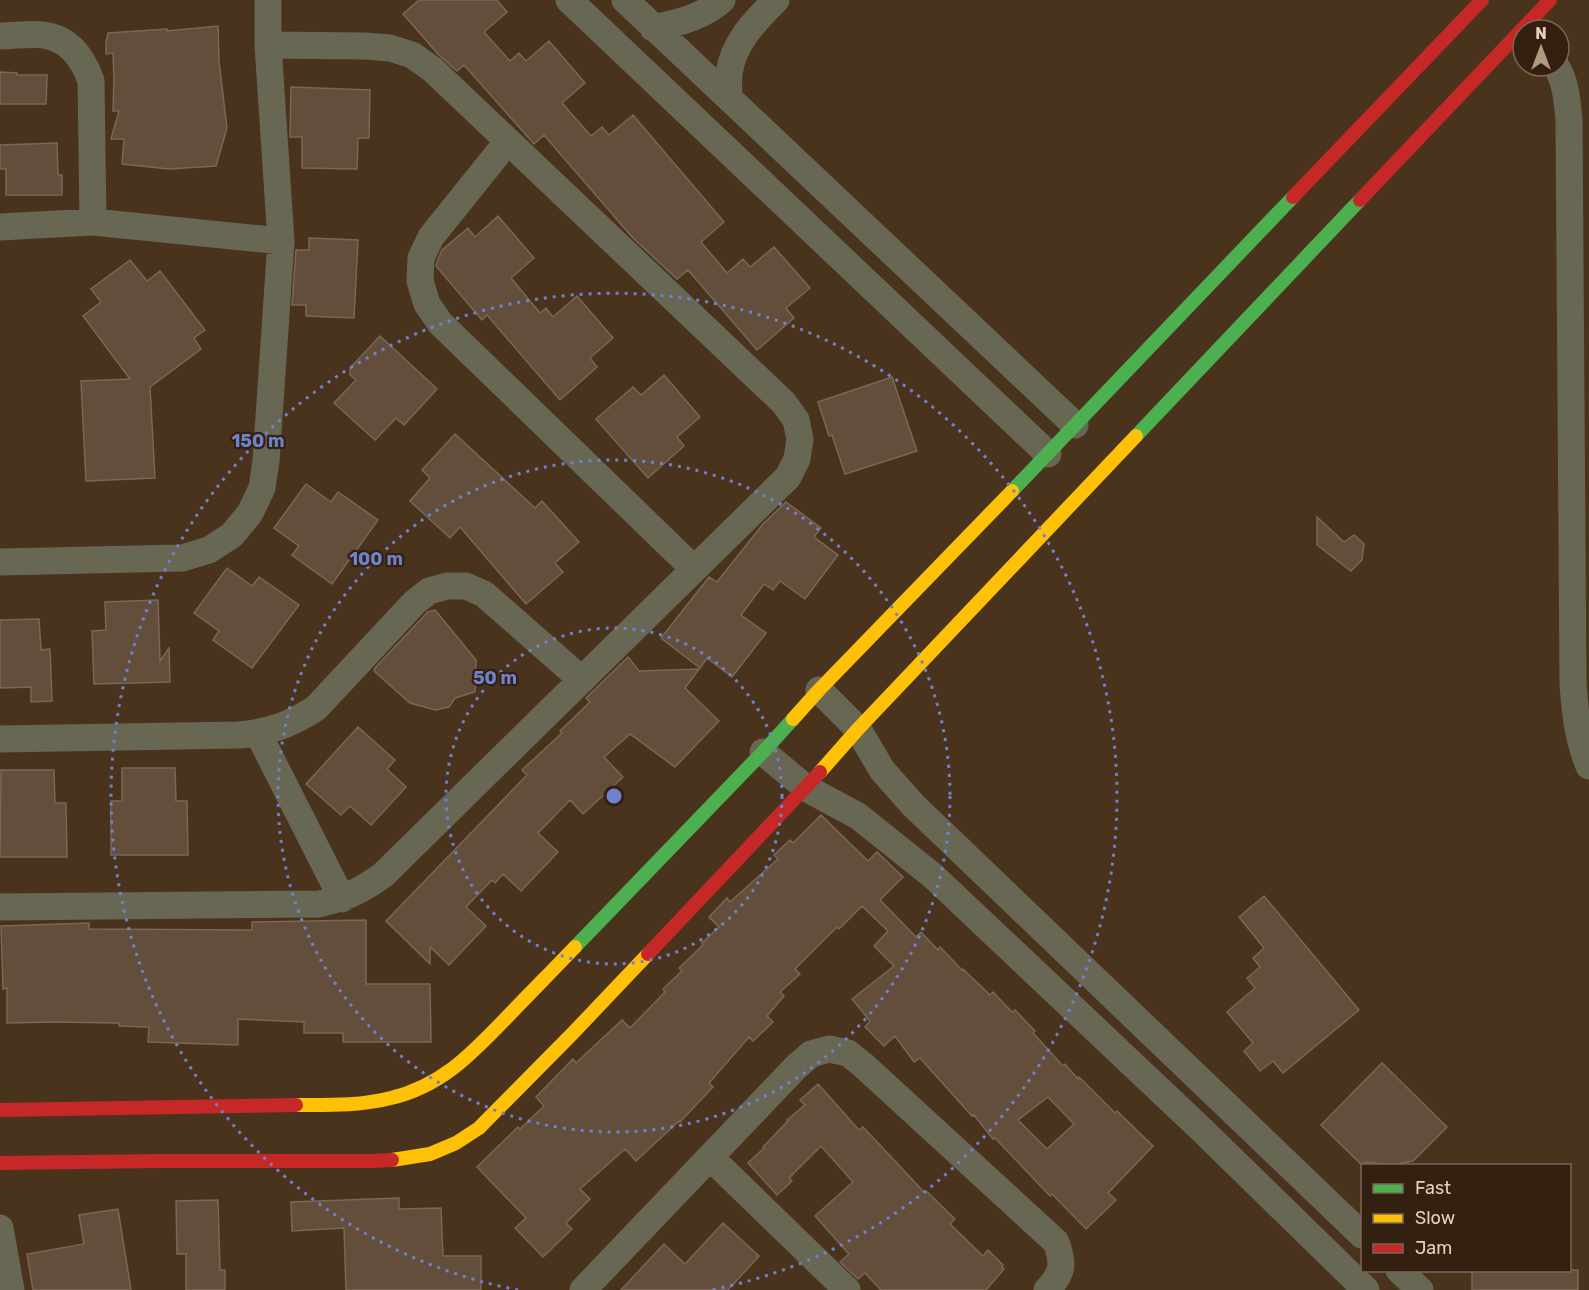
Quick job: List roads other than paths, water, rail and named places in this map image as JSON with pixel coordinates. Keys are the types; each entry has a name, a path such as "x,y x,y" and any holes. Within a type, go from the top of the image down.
{"street":[{"path":"0,561 182,558 209,550 232,535 250,513 262,488 266,461 281,241 268,45 268,0"},
{"path":"569,0 1048,454"},
{"path":"625,0 1075,425"},
{"path":"654,28 699,15 722,0"},
{"path":"729,98 729,75 735,52 746,32 776,0"},
{"path":"0,1110 360,1104 391,1099 420,1089 447,1074 471,1055 763,752 819,690 1482,0"},
{"path":"1536,18 1550,0"},
{"path":"0,36 44,35 60,40 75,51 86,65 91,81 93,222"},
{"path":"0,907 319,904 342,899 360,891 383,875 788,477 797,459 800,439 796,420 784,403 432,69 412,55 390,48 268,45"},
{"path":"0,1163 401,1159 430,1154 456,1143 479,1128 1511,48"},
{"path":"1562,78 1567,95 1569,119 1573,684 1576,720 1584,755 1589,766"},
{"path":"508,141 431,237 422,258 420,281 427,304 440,322 694,569"},
{"path":"810,228 837,201"},
{"path":"0,226 93,222 281,241"},
{"path":"0,738 239,735 258,733 288,724 316,708 414,603 429,591 447,586 466,586 484,594 582,680"},
{"path":"819,690 858,729 882,770 913,805 1361,1234"},
{"path":"258,733 342,899"},
{"path":"763,752 806,788 858,816 933,876 1192,1121 1341,1279 1366,1290"},
{"path":"583,1290 811,1054 829,1049 848,1053 863,1065 1056,1242 1061,1256 1060,1272 1047,1290"},
{"path":"710,1157 847,1290"},
{"path":"0,1228 10,1290"},
{"path":"1401,1272 1420,1290"}]}
